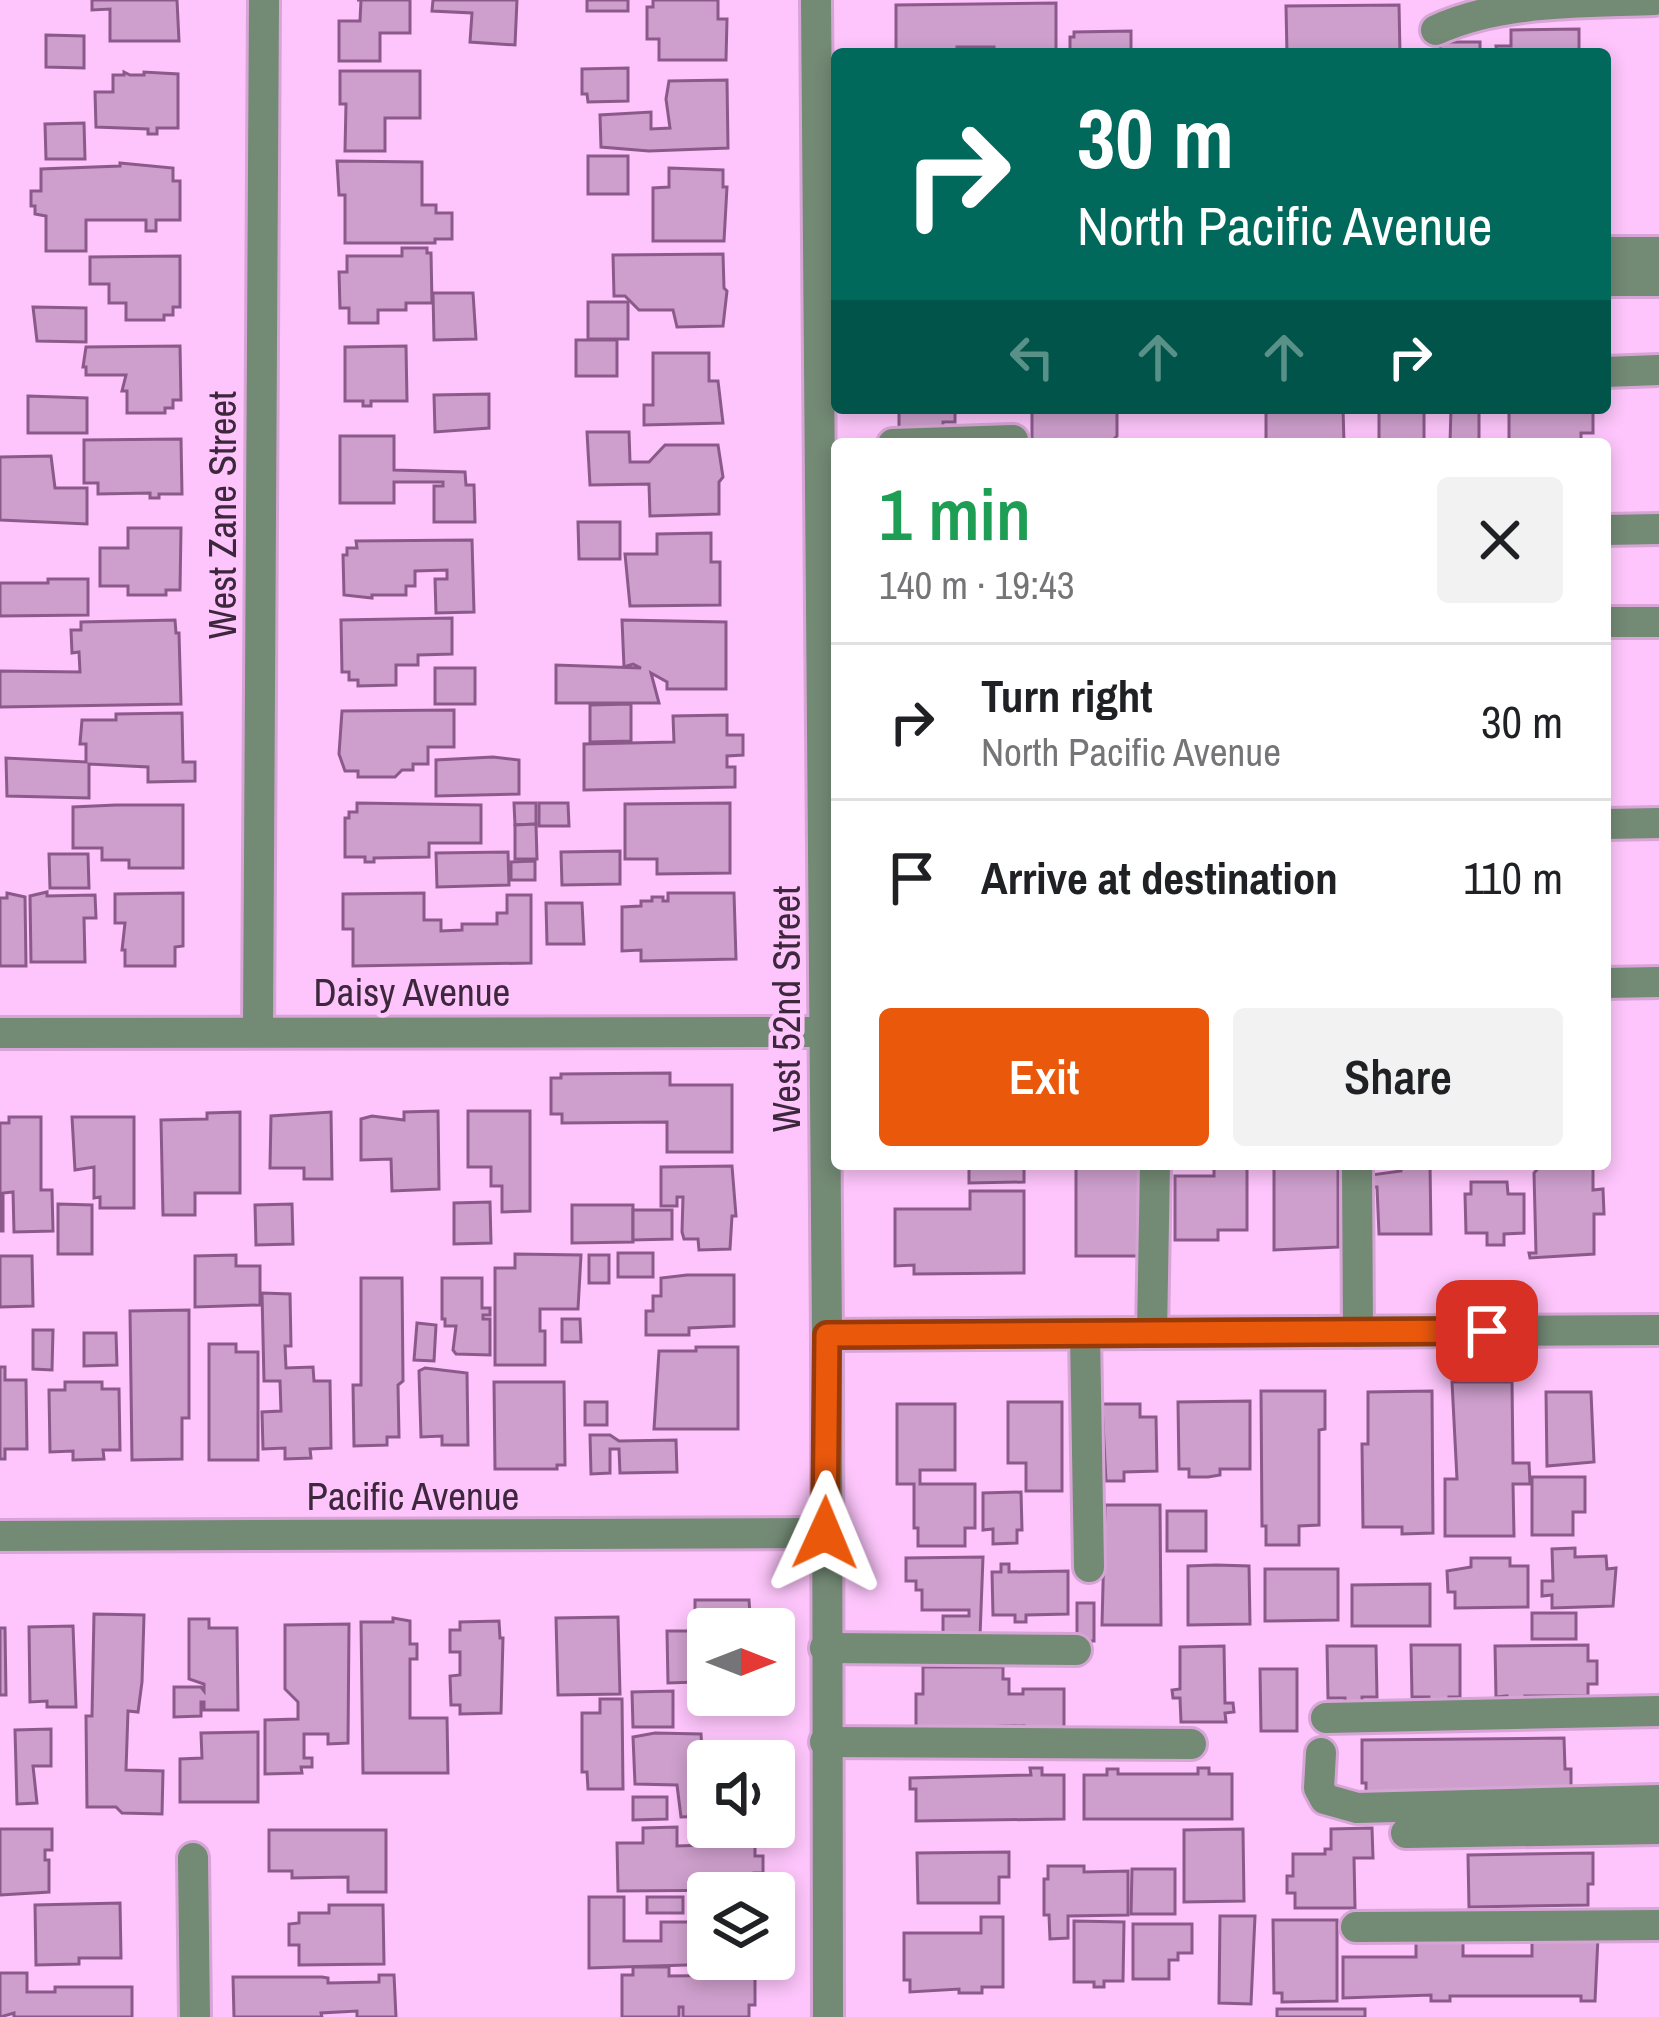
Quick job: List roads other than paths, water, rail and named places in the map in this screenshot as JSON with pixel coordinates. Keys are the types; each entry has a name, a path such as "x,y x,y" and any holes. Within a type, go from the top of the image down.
{"street":[{"name":"West Zane Street","path":"258,1030 264,0"},
{"name":"West 52nd Street","path":"816,0 828,170 828,2017"},
{"path":"1436,30 1457,18 1501,6 1654,0"},
{"path":"1611,252 1659,252"},
{"path":"1611,281 1659,280"},
{"path":"1611,372 1659,370"},
{"path":"1611,530 1659,529"},
{"path":"1611,622 1659,622"},
{"path":"1611,824 1659,824"},
{"path":"1611,983 1659,982"},
{"name":"Daisy Avenue","path":"0,1033 825,1032"},
{"path":"1152,1334 1154,1170"},
{"path":"1357,1170 1358,1332"},
{"path":"827,1335 1659,1330"},
{"path":"1085,1334 1089,1567"},
{"name":"Pacific Avenue","path":"0,1536 825,1533"},
{"path":"825,1648 1076,1650"},
{"path":"1326,1718 1659,1712"},
{"path":"825,1742 1191,1744"},
{"path":"1321,1753 1318,1788 1325,1799 1357,1808 1659,1800"},
{"path":"1406,1833 1659,1829"},
{"path":"193,1858 194,2017"},
{"path":"1356,1927 1659,1925"}]}
